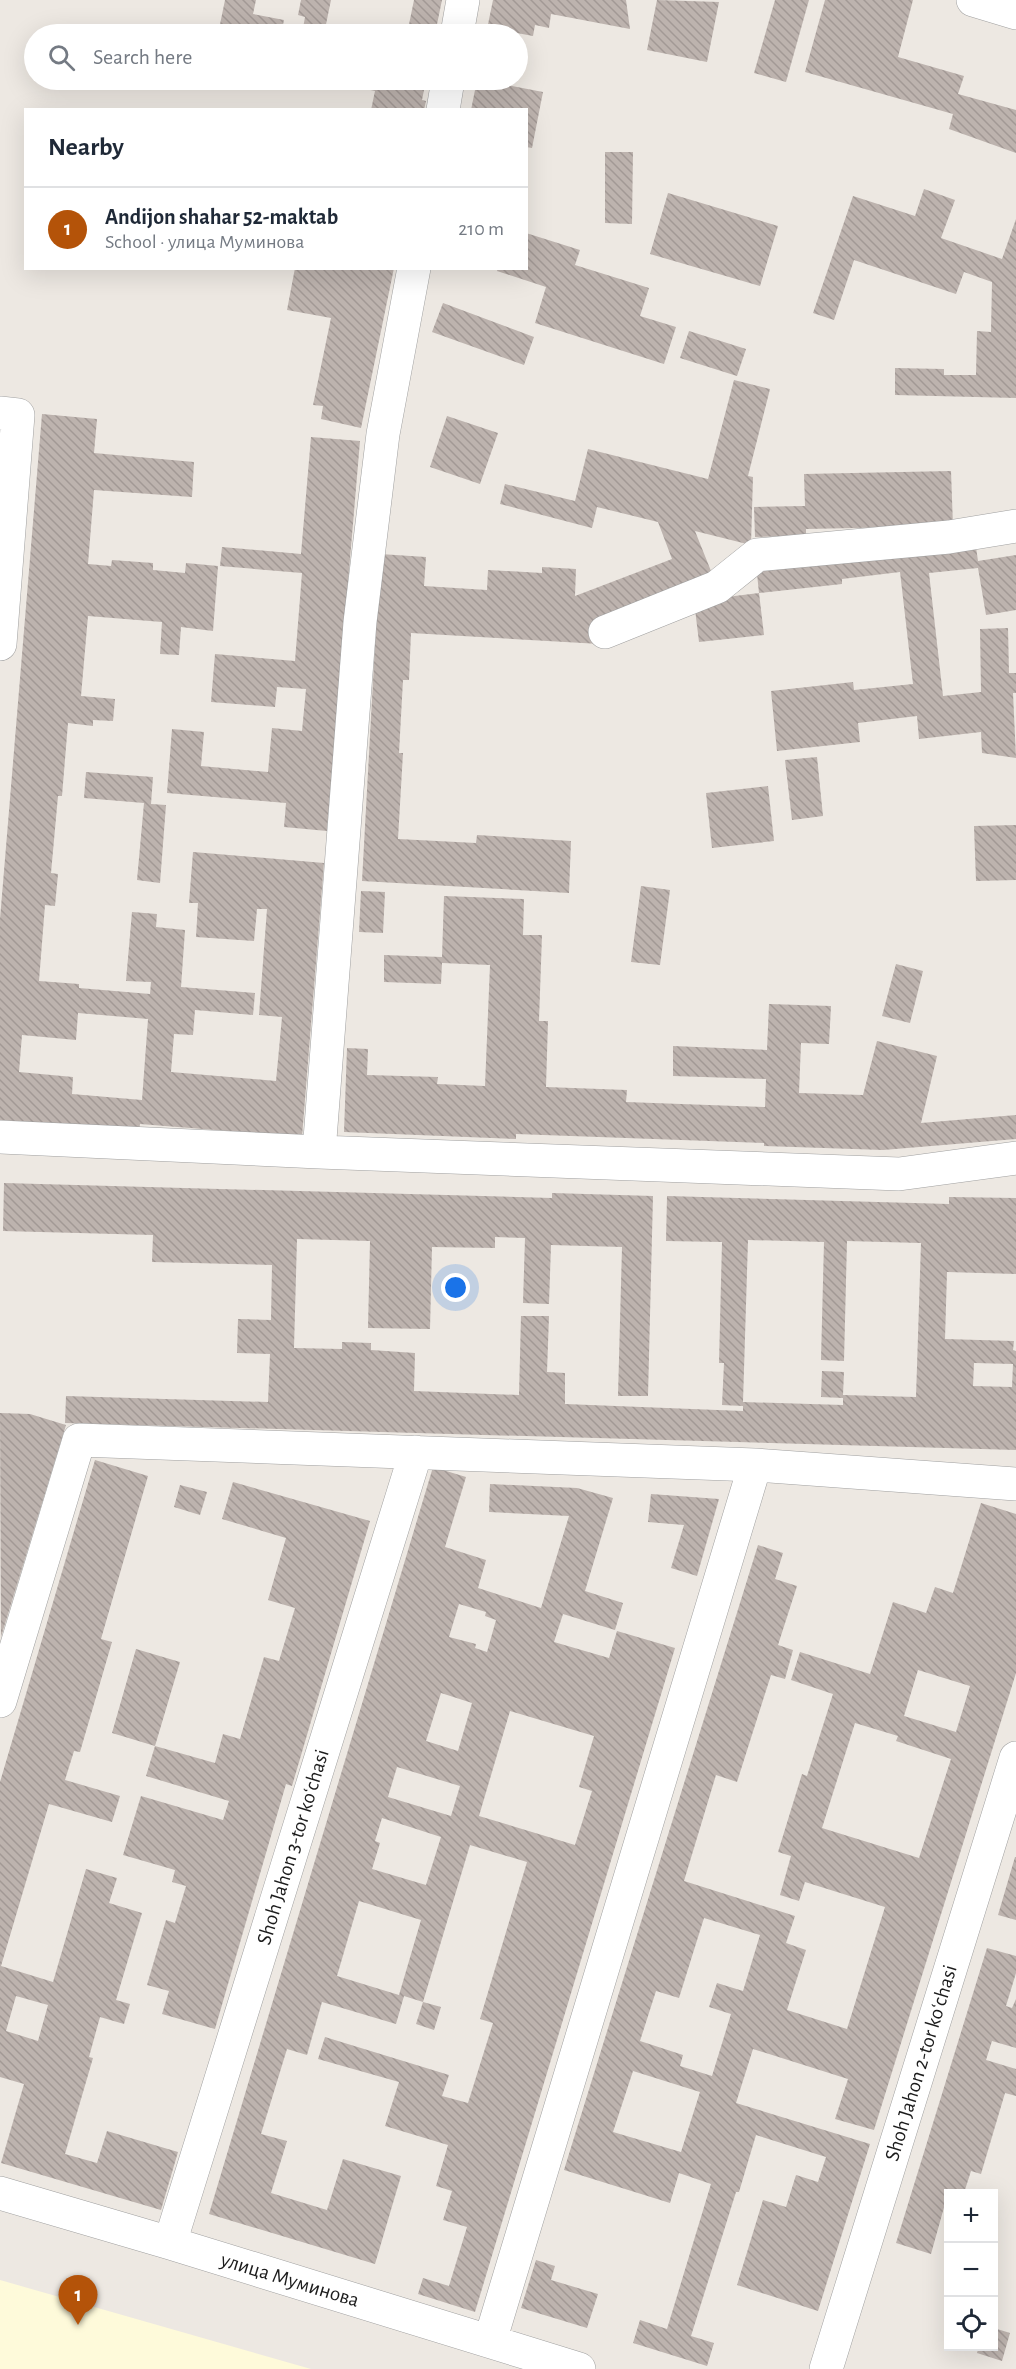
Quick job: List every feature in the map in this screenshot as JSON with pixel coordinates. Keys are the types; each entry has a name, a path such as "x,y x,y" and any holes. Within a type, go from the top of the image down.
{"street":[{"path":"459,24 463,0"},
{"path":"973,0 1016,13"},
{"path":"443,108 446,90"},
{"path":"319,1152 360,622 383,434 414,270"},
{"path":"0,413 18,415 0,644"},
{"path":"605,632 717,587 757,555 949,537 1016,526"},
{"path":"0,1137 319,1152 899,1174 1016,1158"},
{"path":"0,1701 79,1440 755,1465 1016,1484"},
{"name":"Shoh Jahon 3-tor koʻchasi","path":"170,2243 416,1452"},
{"path":"502,2352 755,1465"},
{"name":"Shoh Jahon 2-tor koʻchasi","path":"826,2369 1016,1758"},
{"name":"улица Муминова","path":"0,2193 170,2243 502,2352 579,2369"}],"shaded area":[{"path":"0,2280 311,2369 0,2369"}],"building":[{"path":"225,0 256,0 253,14 284,20 283,24 220,24"},
{"path":"301,0 331,0 326,24 304,24 305,17 298,15"},
{"path":"414,0 442,0 437,24 409,24"},
{"path":"493,0 626,0 630,29 551,14 549,28 535,25 533,36 528,35 528,24 488,24"},
{"path":"657,0 719,2 707,62 647,50"},
{"path":"775,0 809,0 786,82 754,73"},
{"path":"825,0 913,0 898,57 964,76 958,94 1016,110 1016,153 949,129 953,114 805,72"},
{"path":"528,89 543,92 532,148 528,147 528,108 471,108 475,90"},
{"path":"371,90 424,90 422,100 426,101 424,108 371,108 375,91"},
{"path":"605,152 633,152 632,224 605,223"},
{"path":"924,189 955,200 941,238 1002,259 1016,219 1016,398 895,395 895,368 944,369 944,375 976,375 977,331 991,332 992,282 964,272 956,294 854,260 834,320 813,313 853,196 915,216"},
{"path":"668,193 778,226 760,286 650,254"},
{"path":"528,234 580,250 575,265 649,288 640,316 676,327 664,364 535,323 546,287 497,271 528,270"},
{"path":"295,270 394,270 361,428 321,419 323,406 313,405 331,318 287,310"},
{"path":"443,303 534,337 524,365 432,332"},
{"path":"689,331 746,349 737,376 680,358"},
{"path":"734,380 770,389 748,476 753,477 751,545 695,531 715,581 600,644 411,633 409,680 403,680 399,753 403,753 398,839 476,843 477,835 571,841 569,893 362,881 380,554 426,557 424,586 487,590 488,570 542,573 542,567 576,569 575,596 672,559 658,522 597,507 592,528 500,504 505,484 575,501 588,449 708,479"},
{"path":"42,414 97,419 94,453 194,462 192,497 94,490 88,564 111,566 112,560 153,563 153,570 185,573 186,563 218,566 213,631 181,627 179,655 160,654 162,622 88,616 81,696 115,699 113,721 93,720 93,726 68,723 62,796 58,796 51,873 58,874 55,906 45,905 39,981 79,984 79,988 150,994 151,982 126,981 132,912 157,914 156,927 185,930 181,987 255,993 253,1015 195,1010 193,1035 174,1034 171,1072 276,1081 282,1017 259,1015 267,909 257,909 254,941 196,937 198,903 189,903 193,852 324,863 302,1137 140,1124 139,1132 0,1120 0,919","holes":["78,1013 148,1019 142,1100 72,1094 73,1077 19,1072 22,1035 76,1040"]},
{"path":"447,416 498,433 480,484 430,467"},
{"path":"311,437 360,441 327,831 284,827 286,803 167,793 172,729 204,732 201,766 268,772 272,728 302,731 306,689 277,687 275,707 211,702 215,654 295,661 302,573 220,566 222,547 301,554"},
{"path":"951,471 953,526 806,529 806,536 755,537 754,507 805,506 804,474"},
{"path":"975,540 978,561 1016,555 1016,610 986,615 978,568 929,573 943,696 981,692 980,629 1008,628 1009,673 1016,673 1016,693 1013,693 1016,758 982,753 981,732 919,739 917,716 858,723 860,742 777,751 771,691 853,682 854,690 913,684 900,572 842,579 842,584 759,593 756,564"},
{"path":"759,593 764,635 699,642 694,601"},
{"path":"817,757 823,816 792,820 785,760"},
{"path":"86,772 153,777 151,804 166,805 160,883 137,880 144,803 84,798"},
{"path":"768,786 774,841 712,848 706,793"},
{"path":"1016,825 1016,880 976,881 974,826"},
{"path":"641,886 670,890 660,965 631,962"},
{"path":"361,891 385,892 383,933 359,932"},
{"path":"444,896 524,899 523,935 542,935 539,1021 548,1021 546,1087 627,1090 626,1102 765,1107 766,1079 673,1076 673,1046 767,1050 769,1004 831,1006 829,1044 801,1043 799,1093 863,1095 877,1041 937,1056 921,1123 1016,1115 1016,1139 883,1150 764,1146 764,1143 516,1134 516,1139 344,1132 347,1048 368,1049 367,1075 438,1077 437,1084 485,1086 490,965 442,963 441,984 384,982 384,955 442,957"},
{"path":"896,964 923,971 910,1023 882,1016"},
{"path":"4,1183 552,1198 552,1193 653,1196 648,1396 618,1396 622,1247 551,1245 549,1304 523,1303 525,1238 495,1237 495,1248 432,1247 430,1329 368,1328 370,1241 297,1239 294,1348 342,1349 342,1342 371,1343 371,1350 415,1353 414,1391 519,1395 521,1316 549,1316 547,1372 565,1373 565,1404 743,1411 743,1406 722,1405 724,1363 719,1363 722,1242 666,1241 667,1196 949,1204 949,1197 1016,1198 1016,1274 947,1272 945,1339 1014,1341 1013,1350 1016,1351 1016,1450 65,1423 66,1396 268,1402 270,1354 237,1353 238,1319 271,1320 272,1265 152,1262 153,1235 3,1231","holes":["748,1240 824,1242 821,1360 844,1361 847,1241 921,1243 916,1397 843,1395 844,1372 822,1371 821,1397 843,1398 843,1405 743,1402","974,1363 1013,1364 1012,1387 973,1386"]},
{"path":"0,1413 30,1414 66,1425 1,1637"},
{"path":"95,1460 148,1476 101,1639 112,1642 80,1752 74,1751 65,1780 120,1796 112,1822 49,1804 1,1966 53,1982 86,1869 117,1878 109,1903 142,1913 116,2000 130,2004 124,2024 100,2017 89,2057 93,2058 65,2154 97,2163 107,2131 178,2152 161,2210 1,2163 24,2084 0,2077 0,1782","holes":["16,1996 48,2005 38,2041 6,2031"]},
{"path":"433,1467 466,1477 445,1547 486,1560 478,1588 541,1608 569,1516 489,1512 490,1484 577,1488 613,1498 585,1591 623,1603 615,1630 563,1614 554,1642 609,1658 617,1631 675,1648 475,2312 418,2294 423,2278 449,2286 467,2227 443,2220 452,2191 436,2186 448,2145 385,2126 399,2082 318,2059 325,2037 449,2075 442,2096 468,2103 493,2023 480,2019 527,1862 470,1845 423,2002 404,1996 396,2024 322,2002 307,2055 287,2049 261,2134 287,2141 271,2193 327,2210 343,2159 401,2176 375,2264 209,2214","holes":["459,1604 486,1612 485,1616 496,1620 487,1652 475,1648 476,1644 449,1637","441,1693 472,1703 458,1751 426,1741","510,1711 594,1736 579,1787 592,1791 575,1845 479,1816","397,1767 460,1786 451,1816 388,1797","382,1818 441,1837 426,1885 372,1869 380,1843 375,1841","359,1901 421,1920 399,1995 337,1976"]},
{"path":"233,1482 370,1521 292,1786 286,1784 215,2029 162,2014 169,1991 147,1985 166,1920 175,1923 186,1886 172,1882 175,1870 123,1855 141,1796 223,1820 229,1801 146,1776 155,1746 215,1763 223,1734 240,1739 264,1657 279,1661 295,1608 268,1600 286,1538 222,1519"},
{"path":"180,1485 207,1492 200,1515 174,1507"},
{"path":"651,1494 719,1499 697,1576 671,1568 684,1525 648,1522"},
{"path":"981,1503 1016,1514 1016,1673 874,2130 835,2119 848,2079 753,2049 736,2103 870,2144 818,2311 737,2285 763,2200 786,2207 796,2175 818,2182 826,2157 756,2135 691,2336 714,2343 707,2366 633,2343 640,2320 667,2329 711,2184 679,2173 670,2203 564,2170 758,1545 783,1553 775,1579 797,1586 778,1645 793,1650 785,1679 771,1675 737,1782 716,1775 684,1881 795,1916 786,1943 806,1950 787,2010 847,2029 885,1907 805,1882 799,1901 780,1895 791,1856 778,1852 802,1774 807,1776 833,1694 791,1680 800,1652 870,1674 893,1602 926,1613 935,1587 953,1593","holes":["918,1670 970,1686 956,1732 904,1716","855,1723 898,1736 896,1741 951,1759 919,1858 822,1828","704,1918 760,1935 743,1991 717,1983 709,2007 731,2014 712,2076 680,2066 683,2055 640,2041 656,1991 679,1998","633,2071 700,2092 681,2152 613,2132"]},
{"path":"136,1649 180,1662 155,1746 112,1733"},
{"path":"1016,1857 1016,1920 998,1915"},
{"path":"987,1948 1016,1956 1016,1973 1006,2006 1012,2008 1016,1999 1016,2048 992,2041 986,2060 1016,2069 1016,2096 1005,2093 981,2174 971,2171 965,2189 944,2189 944,2207 931,2254 896,2243"},
{"path":"423,2002 441,2007 434,2030 416,2024"},
{"path":"536,2260 555,2266 551,2280 598,2294 587,2328 521,2308"},
{"path":"998,2329 1010,2333 1002,2361 977,2353 978,2351 998,2351"}],"place":[{"name":"Andijon shahar 52-maktab","path":"78,2325"}]}
